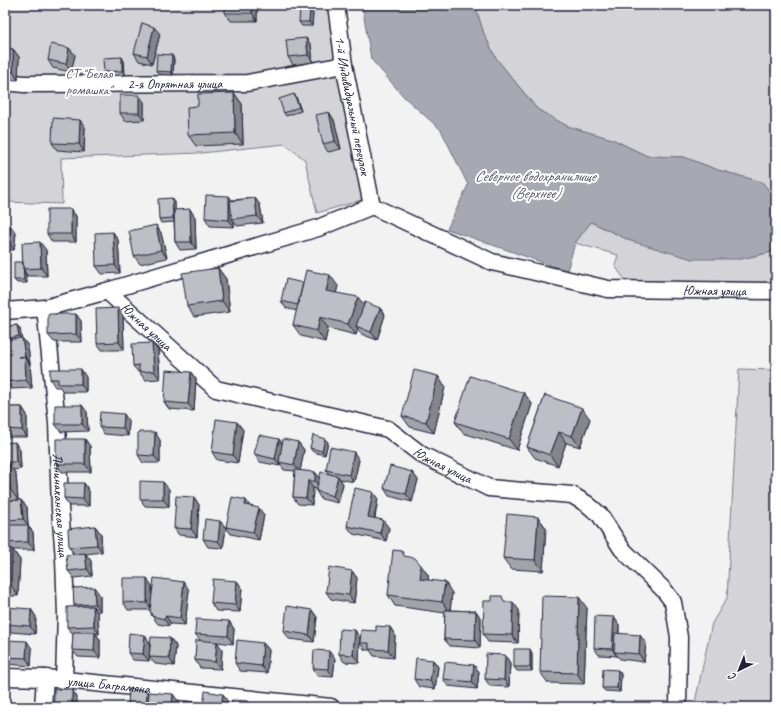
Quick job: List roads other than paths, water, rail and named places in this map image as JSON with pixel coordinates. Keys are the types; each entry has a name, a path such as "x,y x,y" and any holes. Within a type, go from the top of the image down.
{"street":[{"name":"1-й Индивидуальный переулок","path":"336,5 344,65 372,206"},
{"name":"2-я Опрятная улица","path":"5,82 24,84 247,83 344,65"},
{"name":"Южная улица","path":"5,311 45,308 107,291 318,228 372,206 492,262 608,289 776,292"},
{"name":"Южная улица","path":"107,291 216,388 388,429 422,455 489,488 572,495 587,504 600,515 622,549 664,590 673,602 679,637 678,707"},
{"name":"Ленинаканская улица","path":"45,308 56,422 64,559 66,614 64,680"},
{"name":"улица Баграмяна","path":"5,677 45,678 331,707"},
{"path":"43,707 45,678"}],"water":[{"name":"Северное водохранилище (Верхнее)","path":"362,5 475,5 484,34 496,58 537,109 567,126 612,139 647,156 684,157 718,170 762,182 776,199 776,251 741,259 692,259 631,241 591,222 575,243 567,271 447,229 468,185 441,130 404,97 371,59"}],"park label":[{"name":"СТ \"Белая ромашка\"","path":"89,82"}]}
